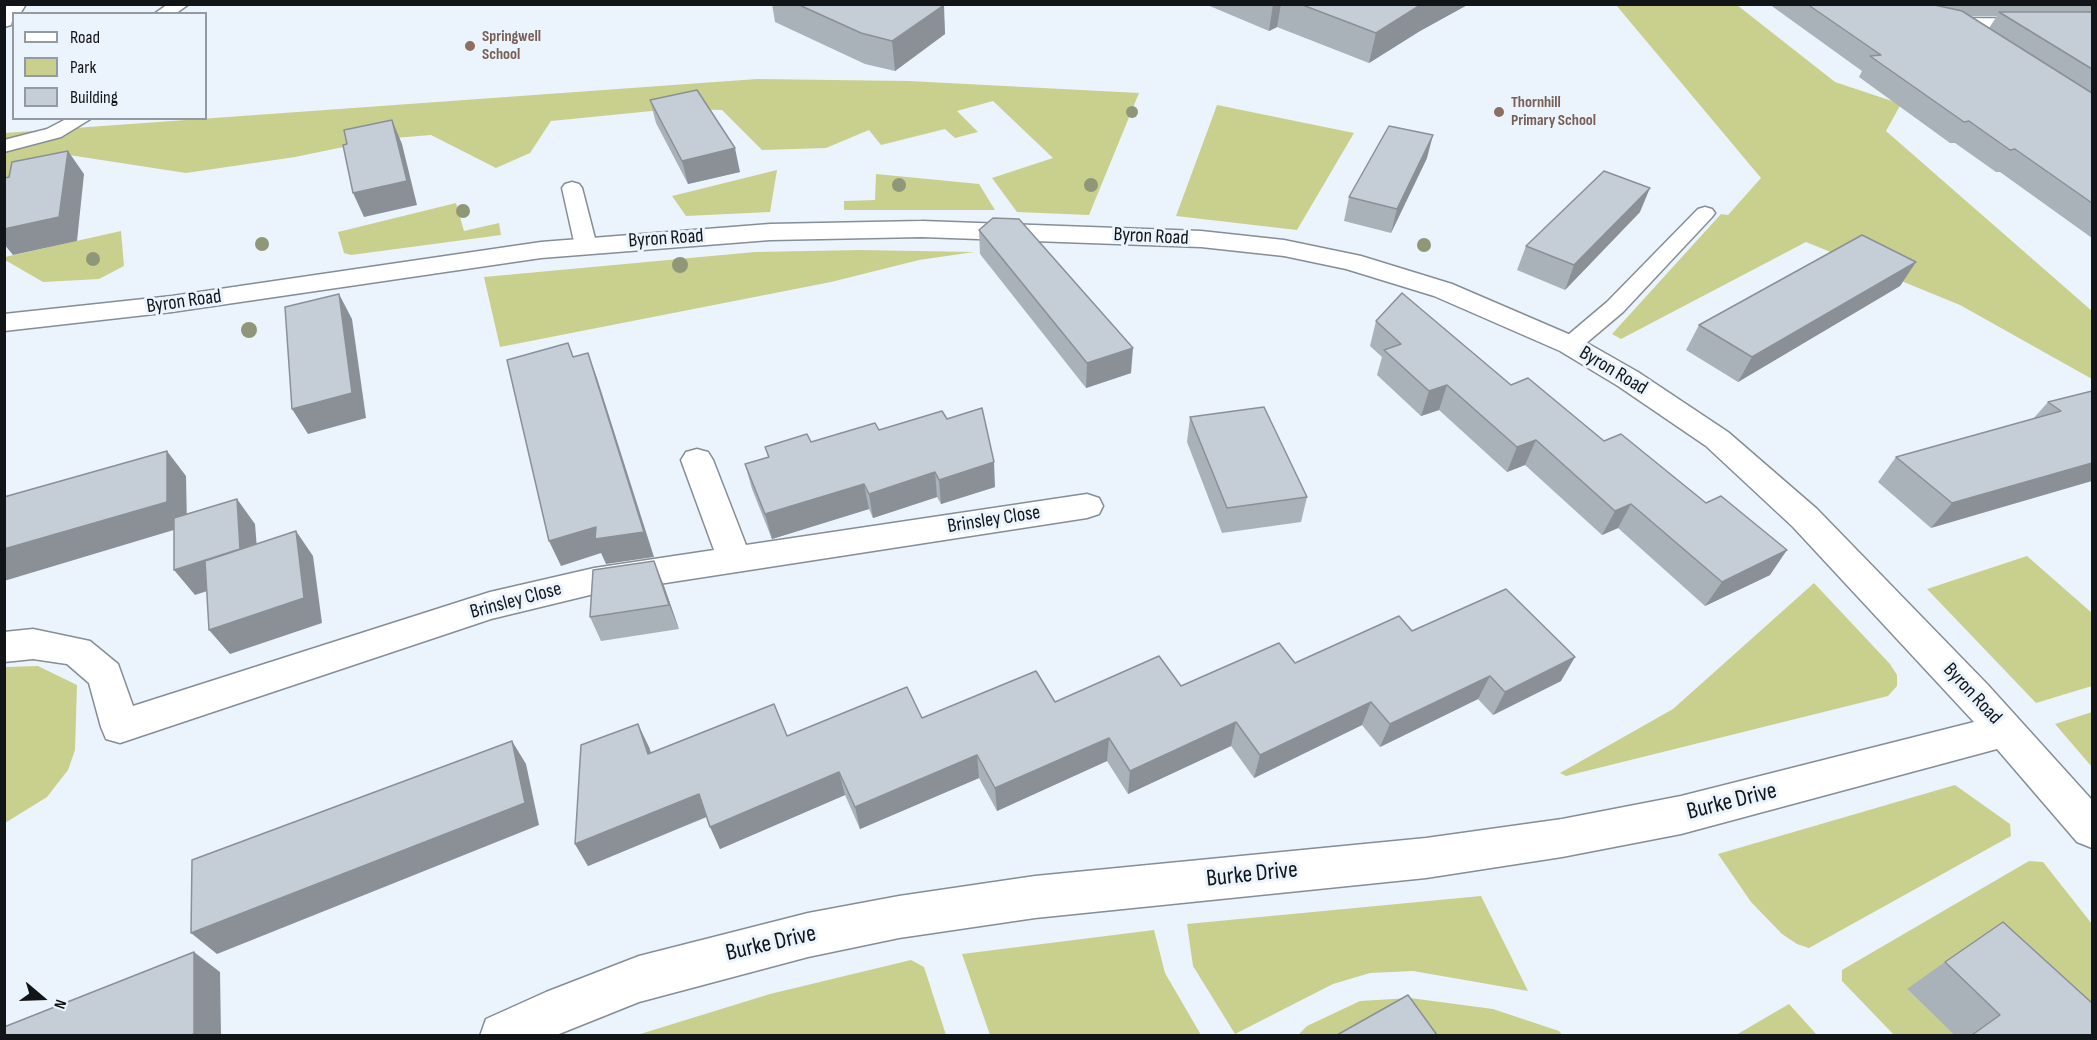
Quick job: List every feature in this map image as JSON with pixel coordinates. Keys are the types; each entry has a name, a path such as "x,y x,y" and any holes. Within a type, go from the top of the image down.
{"street":[{"path":"4,21 17,4"},
{"path":"1935,21 1953,14 1982,33 2092,25"},
{"name":"Byron Road","path":"4,323 129,310 390,271 586,246 711,235 878,229 1092,235 1250,244 1314,253 1396,274 1487,307 1570,345 1672,407 1717,439 1757,472 1805,518 2006,730 2092,829"},
{"path":"697,460 734,559"},
{"name":"Brinsley Close","path":"4,647 33,644 77,651 105,675 120,727 490,606 594,581 1087,506"},
{"name":"Burke Drive","path":"503,1035 546,1015 639,980 807,935 899,917 1035,897 1426,858 1562,838 1681,815 2006,730"}],"lane":[{"path":"166,12 181,4"},
{"path":"4,146 54,133 78,120"},
{"path":"572,188 586,246"},
{"path":"1570,345 1615,307 1705,213"}],"green space":[{"path":"1616,5 1737,5 1835,82 1901,104 1886,131 2092,311 2092,379 1960,305 1806,242 1621,339 1612,334 1721,214 1728,215 1761,178"},
{"path":"757,79 909,81 1139,93 1089,215 1017,212 992,178 1053,158 993,101 957,111 978,132 955,138 945,129 881,145 869,130 826,148 762,150 722,110 672,109 551,121 530,153 496,168 431,135 382,139 295,157 186,173 69,155 58,156 5,180 5,133"},
{"path":"1217,105 1354,133 1297,230 1176,216"},
{"path":"777,170 770,212 686,216 672,196"},
{"path":"876,174 979,184 995,210 844,210 844,201 875,200"},
{"path":"456,203 464,231 499,223 501,235 351,255 344,253 338,232"},
{"path":"121,231 124,266 99,279 43,282 5,260 5,257"},
{"path":"860,250 974,252 919,260 831,282 500,347 484,277 755,252"},
{"path":"2027,556 2092,613 2092,686 2036,703 1927,589"},
{"path":"1814,583 1890,664 1897,675 1897,686 1888,696 1566,776 1560,773 1673,709"},
{"path":"38,666 77,685 75,750 68,770 47,797 5,823 5,667"},
{"path":"2092,712 2092,767 2055,724"},
{"path":"1955,785 2010,824 2011,836 1809,948 1797,944 1782,934 1751,902 1718,854"},
{"path":"2029,861 2043,862 2092,924 2092,1035 1907,989 1954,1035 1894,1035 1842,981 1842,970"},
{"path":"1481,896 1528,991 1413,971 1370,973 1333,984 1235,1034 1193,966 1187,924"},
{"path":"1154,930 1165,973 1201,1035 990,1035 962,954"},
{"path":"911,960 924,967 946,1035 637,1035 770,994"},
{"path":"1410,998 1493,1009 1559,1031 1562,1035 1297,1036 1307,1026 1360,1001"},
{"path":"1789,1004 1817,1035 1736,1035"}],"building":[{"path":"797,4 944,5 892,41 861,33"},
{"path":"1300,4 1422,4 1376,33"},
{"path":"1807,4 1930,4 1962,11 2092,93 2092,203 2015,149 2010,150 1969,121 1964,122 1870,56 1881,55"},
{"path":"1999,12 2092,12 2092,69"},
{"path":"697,90 735,148 682,161 650,100"},
{"path":"392,120 407,181 353,193 343,145 347,144 344,130"},
{"path":"1389,126 1433,135 1397,209 1349,197"},
{"path":"68,151 59,217 4,229 4,183 5,178 9,177 12,162"},
{"path":"1604,171 1650,188 1574,265 1526,246"},
{"path":"993,218 1019,219 1133,348 1087,363 979,230"},
{"path":"1862,235 1916,262 1752,357 1699,325"},
{"path":"1402,293 1511,385 1528,378 1604,441 1621,434 1706,503 1721,496 1787,550 1722,582 1631,504 1615,511 1536,440 1517,447 1447,385 1429,391 1384,350 1401,344 1376,321"},
{"path":"339,294 352,393 292,409 285,307"},
{"path":"568,343 573,357 588,353 644,532 595,539 596,527 549,541 507,360"},
{"path":"2092,391 2092,463 1952,503 1896,457 2061,411 2048,402"},
{"path":"1264,407 1307,497 1227,508 1190,417"},
{"path":"982,408 994,462 939,480 935,472 869,494 864,484 765,514 745,464 769,457 765,447 807,434 811,442 875,423 879,430 942,411 947,419"},
{"path":"167,451 167,502 4,549 4,497"},
{"path":"237,499 240,549 174,570 174,518"},
{"path":"296,531 304,598 209,630 205,561"},
{"path":"654,561 669,605 590,617 593,570"},
{"path":"1506,589 1575,657 1505,692 1490,676 1390,724 1371,702 1260,755 1236,722 1130,771 1109,738 995,788 977,755 855,807 839,772 710,827 699,794 575,844 581,745 638,724 648,754 774,704 787,736 907,687 922,718 1036,671 1055,702 1159,656 1181,686 1279,643 1295,663 1399,616 1412,631"},
{"path":"512,741 525,803 191,933 192,860"},
{"path":"2003,922 2092,1003 2092,1035 1972,1035 2000,1015 1945,962"},
{"path":"194,952 194,1034 4,1035 4,1027"},
{"path":"1408,995 1437,1035 1337,1035"}],"place":[{"name":"Springwell School","path":"470,46"},
{"name":"Thornhill Primary School","path":"1499,112"}]}
